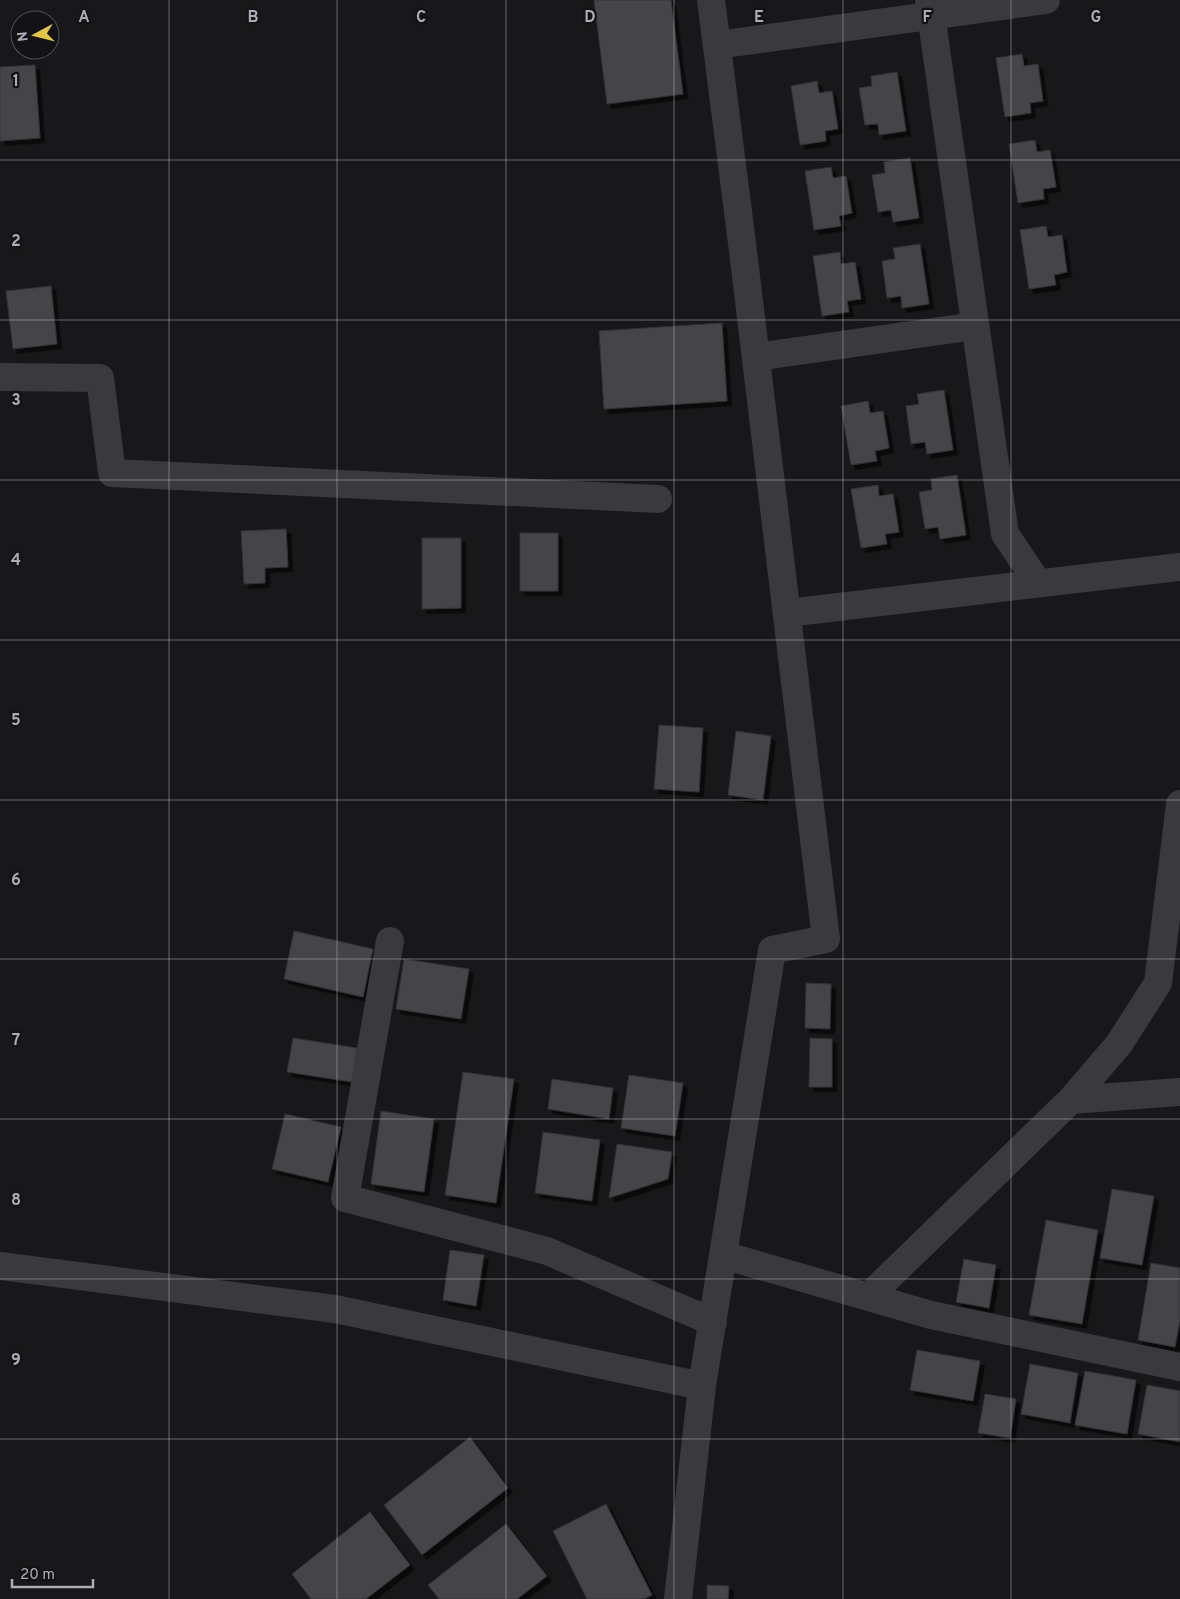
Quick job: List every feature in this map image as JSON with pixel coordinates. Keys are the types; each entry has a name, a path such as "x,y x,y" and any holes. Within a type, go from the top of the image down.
{"street":[{"path":"678,1599 702,1386 772,950 826,939 712,0"},
{"path":"717,45 930,8 1046,0"},
{"path":"930,8 1005,534 1038,583"},
{"path":"756,357 975,326"},
{"path":"0,377 100,378 112,473 658,498"},
{"path":"787,613 1180,567"},
{"path":"868,1297 1071,1100 1119,1044 1158,983 1180,804"},
{"path":"390,941 345,1198 547,1251 713,1322"},
{"path":"1071,1100 1180,1092"},
{"path":"723,1255 931,1316 1180,1367"},
{"path":"0,1266 335,1309 702,1386"}],"building":[{"path":"594,0 671,0 683,94 607,104"},
{"path":"1022,54 1024,66 1038,64 1043,101 1030,103 1031,113 1005,117 996,58"},
{"path":"35,65 40,138 0,141 0,67"},
{"path":"897,72 906,131 879,135 878,124 865,125 859,88 872,86 871,76"},
{"path":"817,81 819,93 832,91 838,129 825,131 826,141 800,145 791,86"},
{"path":"1035,140 1037,152 1050,150 1056,187 1043,189 1044,199 1018,203 1009,144"},
{"path":"910,158 919,218 893,222 891,210 878,212 872,175 885,173 884,162"},
{"path":"831,167 833,178 846,176 852,213 839,216 841,226 814,230 805,171"},
{"path":"1046,226 1048,237 1062,235 1067,272 1054,275 1056,285 1029,289 1020,230"},
{"path":"920,244 929,304 902,308 901,296 887,298 882,261 895,259 893,248"},
{"path":"840,252 841,264 855,262 861,299 847,301 849,312 822,316 813,256"},
{"path":"51,286 57,344 13,349 6,291"},
{"path":"722,323 727,401 604,409 599,331"},
{"path":"944,390 953,450 927,454 925,442 911,444 906,406 919,404 917,394"},
{"path":"868,401 870,413 883,411 889,448 875,451 877,461 851,465 841,406"},
{"path":"957,475 966,535 940,539 938,527 925,529 919,492 932,490 931,479"},
{"path":"878,485 879,496 893,494 899,532 885,534 887,544 861,548 851,489"},
{"path":"286,529 288,567 265,568 265,583 244,584 241,531"},
{"path":"520,533 558,533 558,591 520,591"},
{"path":"422,538 461,538 461,608 422,609"},
{"path":"659,725 703,728 699,792 654,789"},
{"path":"736,731 771,736 763,800 728,795"},
{"path":"294,931 373,949 363,997 284,979"},
{"path":"404,959 469,969 461,1019 396,1009"},
{"path":"806,983 831,984 830,1029 805,1028"},
{"path":"293,1038 357,1048 352,1082 287,1072"},
{"path":"810,1038 832,1039 832,1087 809,1087"},
{"path":"463,1072 514,1079 496,1203 445,1195"},
{"path":"629,1075 683,1083 675,1136 621,1128"},
{"path":"552,1079 613,1088 609,1119 548,1109"},
{"path":"381,1111 434,1119 424,1192 371,1184"},
{"path":"285,1114 341,1127 328,1182 272,1169"},
{"path":"543,1132 600,1140 592,1201 535,1193"},
{"path":"617,1144 672,1152 668,1179 609,1198"},
{"path":"1112,1189 1154,1196 1142,1265 1100,1258"},
{"path":"1046,1220 1098,1230 1082,1324 1029,1315"},
{"path":"450,1250 484,1255 476,1306 443,1300"},
{"path":"964,1259 996,1265 989,1308 956,1302"},
{"path":"1151,1263 1180,1268 1180,1320 1175,1347 1138,1340"},
{"path":"917,1350 980,1361 973,1401 910,1390"},
{"path":"1030,1364 1078,1373 1070,1423 1021,1414"},
{"path":"1085,1371 1136,1380 1127,1434 1075,1425"},
{"path":"1147,1385 1180,1391 1180,1442 1138,1434"},
{"path":"985,1394 1016,1399 1010,1438 978,1433"},
{"path":"470,1437 508,1488 422,1555 384,1505"},
{"path":"606,1504 652,1595 644,1599 587,1599 553,1531"},
{"path":"370,1512 410,1565 366,1599 311,1599 292,1574"},
{"path":"506,1524 547,1576 517,1599 439,1599 428,1585"},
{"path":"707,1585 729,1586 728,1599 707,1599"}]}
